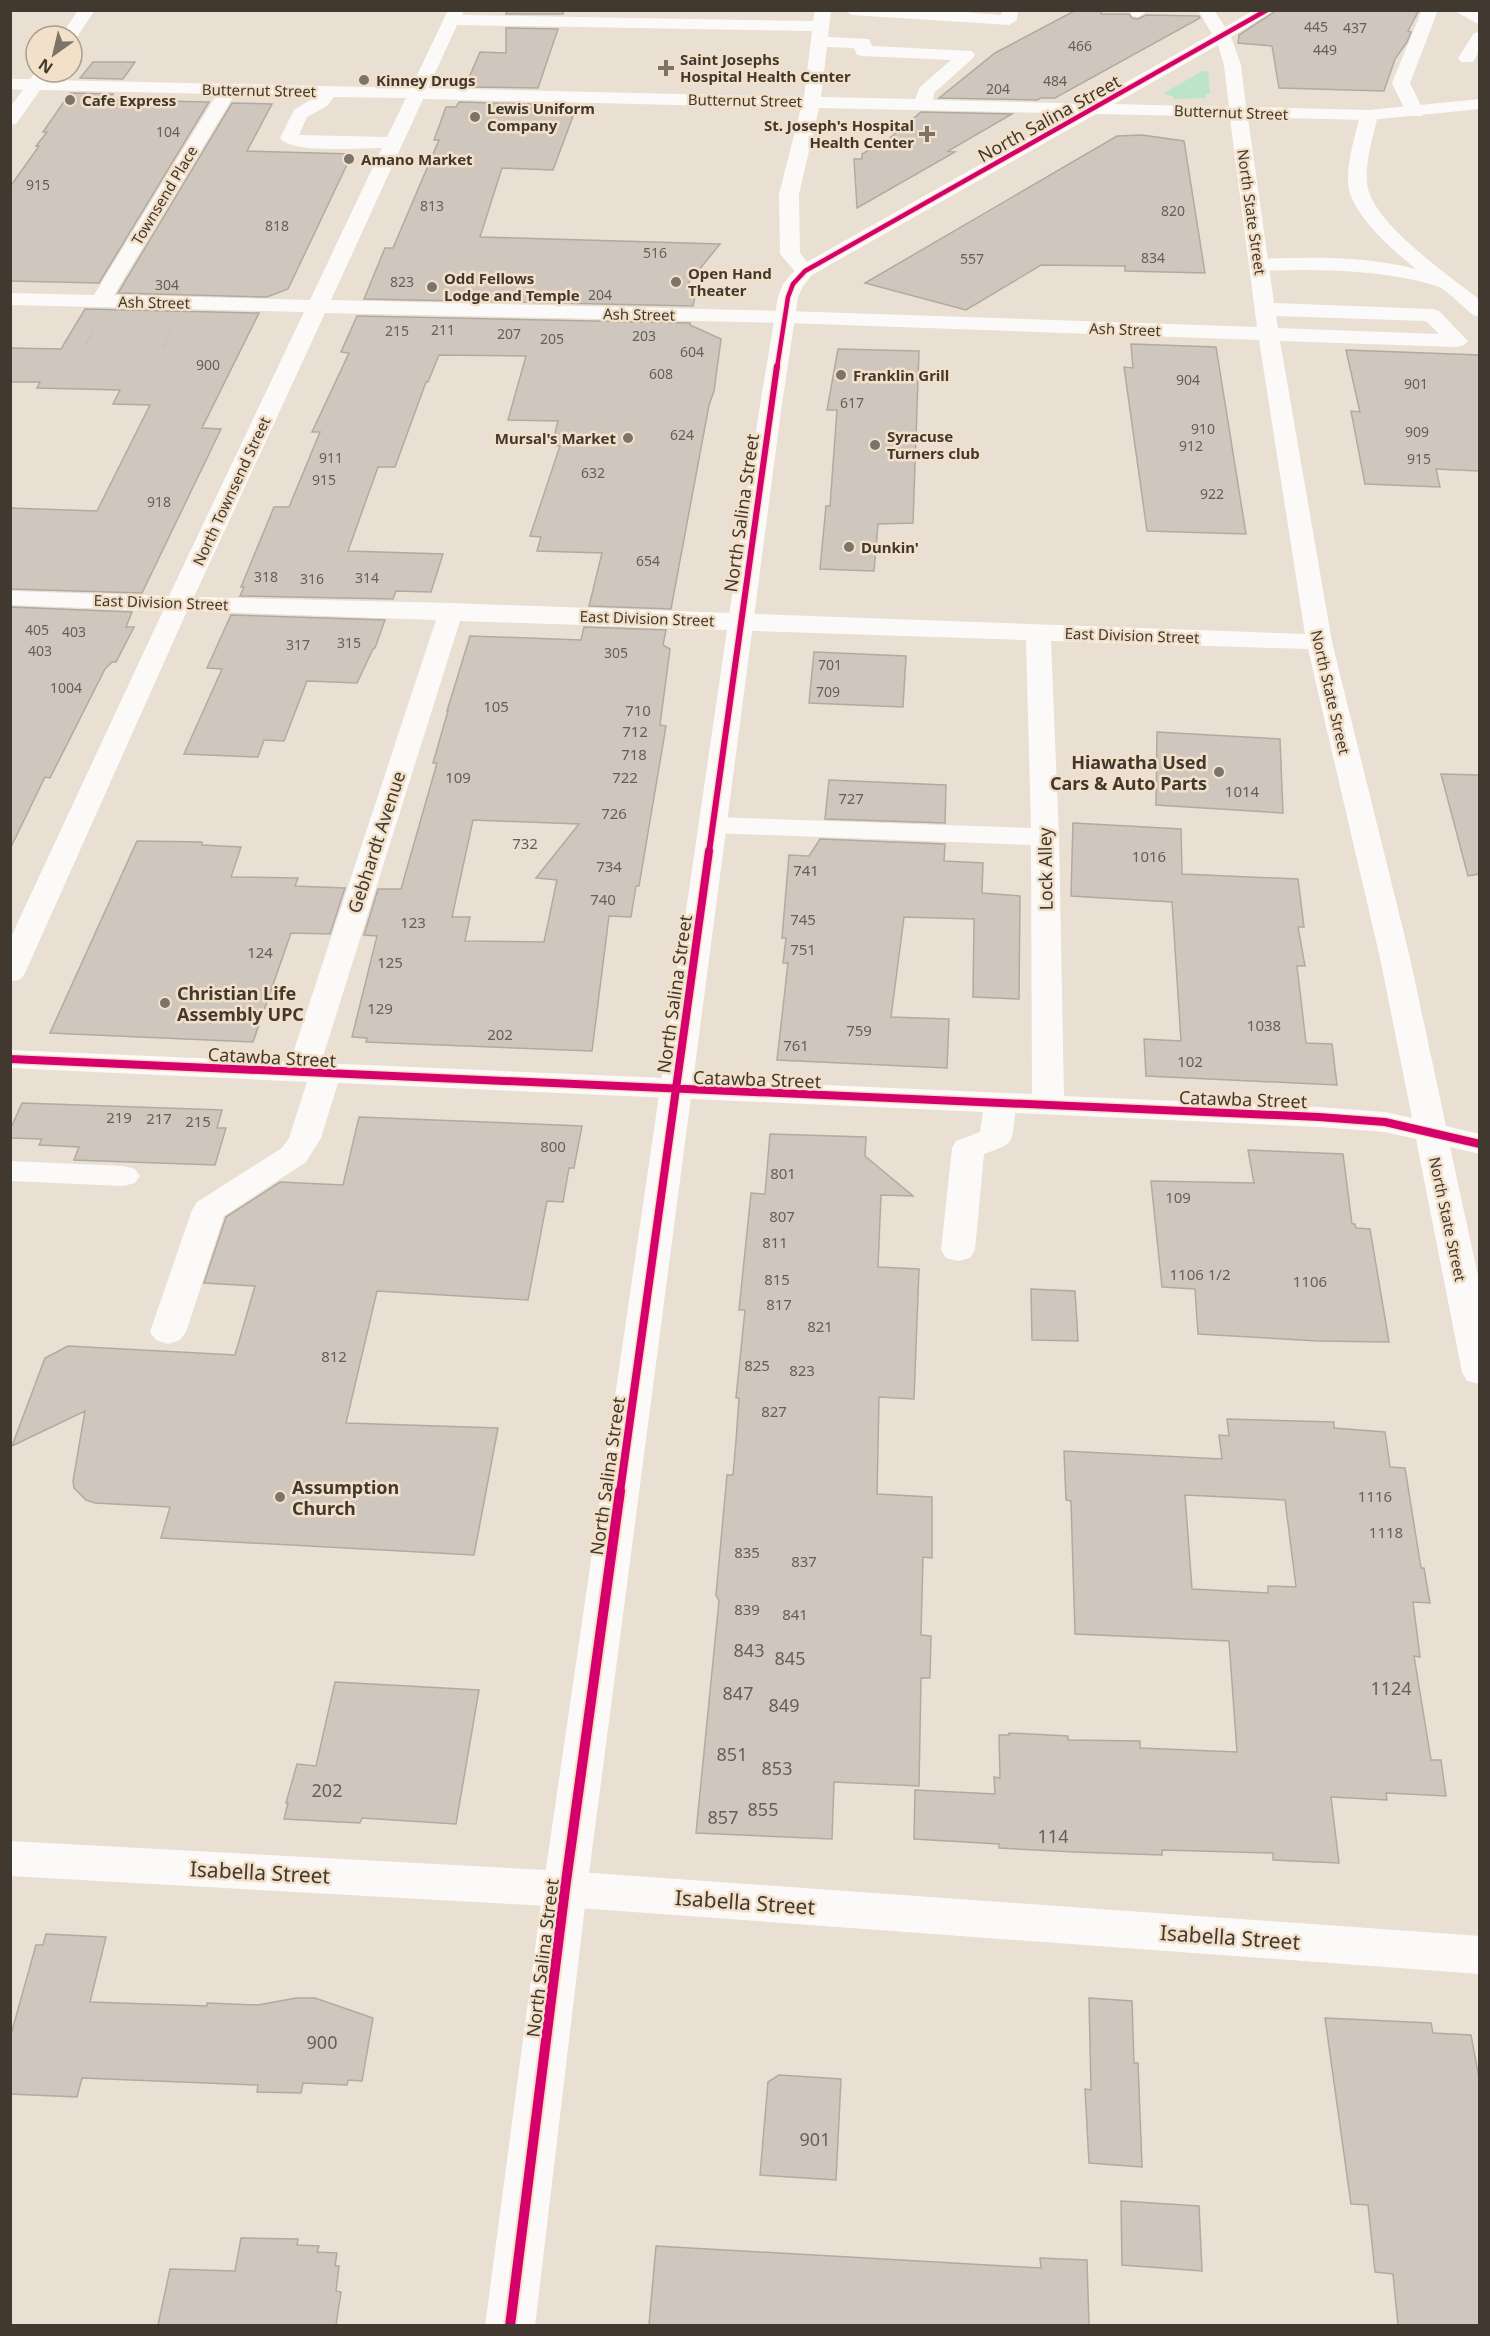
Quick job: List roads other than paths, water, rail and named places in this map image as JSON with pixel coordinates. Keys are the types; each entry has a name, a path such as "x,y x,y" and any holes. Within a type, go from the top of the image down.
{"main road":[{"path":"77,24 87,10"},
{"path":"852,10 1009,20 1010,10"},
{"name":"North State Street","path":"1206,10 1207,16 1222,36 1233,62 1266,321 1319,642 1395,958 1430,1131 1471,1290 1479,1372"},
{"name":"North Salina Street","path":"510,2325 565,1889 770,411 787,317 788,297 793,284 805,271 1267,10"},
{"path":"1414,112 1401,83 1430,10"},
{"path":"1461,10 1479,20"},
{"path":"454,15 821,26 863,43 863,51 966,55 926,91 923,104"},
{"name":"North Townsend Street","path":"10,973 179,602 454,15"},
{"path":"805,271 790,254 789,194 812,101 821,26"},
{"path":"1467,58 1479,37"},
{"name":"Butternut Street","path":"84,81 229,89 1369,115 1479,104"},
{"path":"10,120 36,84"},
{"name":"Townsend Place","path":"100,301 229,89"},
{"path":"328,91 326,99 321,103 299,114 289,138 302,142 395,143"},
{"path":"1369,115 1357,182 1365,208 1397,242 1479,311"},
{"path":"1259,266 1328,262 1379,266 1419,276 1455,289"},
{"name":"Ash Street","path":"10,299 787,317 1266,321"},
{"path":"1432,315 1457,341 1266,321 1432,315"},
{"name":"East Division Street","path":"10,598 451,611 1319,642"},
{"name":"Gebhardt Avenue","path":"168,1332 209,1210 294,1155 305,1138 314,1074 451,611"},
{"name":"Lock Alley","path":"1038,632 1045,837 1048,1106"},
{"path":"713,825 1045,837"},
{"name":"Catawba Street","path":"10,1059 1319,1117 1385,1122 1479,1144"},
{"path":"958,1250 968,1148 996,1137 1000,1104"},
{"path":"10,1171 123,1176"},
{"name":"Isabella Street","path":"10,1858 565,1889 1479,1955"}],"place":[{"name":"Saint Josephs Hospital Health Center","path":"666,68"},
{"name":"Kinney Drugs","path":"364,80"},
{"name":"Cafe Express","path":"70,100"},
{"name":"Lewis Uniform Company","path":"475,117"},
{"name":"St. Joseph's Hospital Health Center","path":"927,134"},
{"name":"Amano Market","path":"349,159"},
{"name":"Open Hand Theater","path":"676,282"},
{"name":"Odd Fellows Lodge and Temple","path":"432,287"},
{"name":"Franklin Grill","path":"841,375"},
{"name":"Mursal's Market","path":"628,438"},
{"name":"Syracuse Turners club","path":"875,445"},
{"name":"Dunkin'","path":"849,547"},
{"name":"Hiawatha Used Cars & Auto Parts","path":"1219,772"},
{"name":"Christian Life Assembly UPC","path":"165,1003"},
{"name":"Assumption Church","path":"280,1497"}]}
